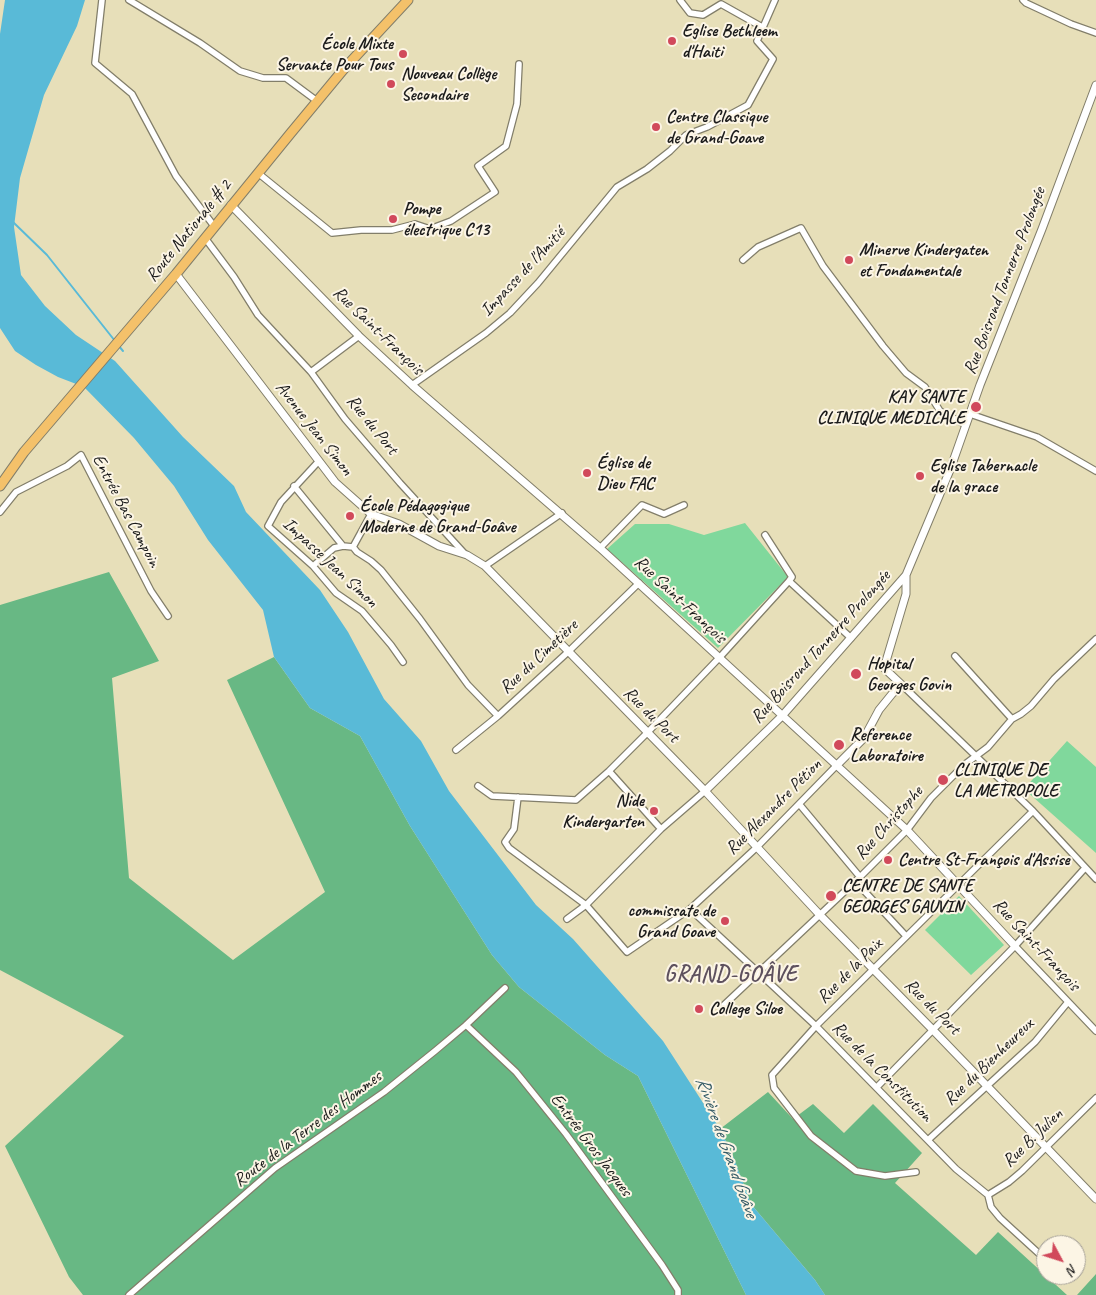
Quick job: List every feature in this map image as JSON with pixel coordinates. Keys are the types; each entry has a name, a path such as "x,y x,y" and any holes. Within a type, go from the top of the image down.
{"main road":[{"name":"Route Nationale # 2","path":"0,486 24,452 176,274 318,101 408,0"}],"street":[{"path":"102,0 95,62 132,94 176,176 214,226"},
{"path":"129,0 200,43 240,71 263,78 286,78 318,101"},
{"path":"680,0 690,13 702,15 722,2 762,27 775,0"},
{"path":"1023,0 1071,24 1096,33"},
{"name":"Impasse de l'Amitié","path":"412,385 486,333 510,313 538,283 617,187 647,170 686,135 707,127 748,105 773,59 757,41 762,27"},
{"path":"258,173 332,233 360,230 392,230 415,224 430,230 451,221 495,192 478,166 506,146 518,104 519,64"},
{"name":"Rue Boisrond Tonnerre Prolongée","path":"705,791 782,716 906,575 950,470 1096,85"},
{"name":"Rue Saint-François","path":"231,205 359,336 412,385 639,583 907,830 1096,1031"},
{"path":"743,260 758,247 801,228 824,266 883,346 906,372 924,386 940,411 966,425"},
{"name":"Rue du Port","path":"205,238 258,314 312,372 351,426 400,483 467,555 485,566 705,791 819,914 1096,1199"},
{"name":"Avenue Jean Simon","path":"176,274 335,482 371,514 398,524 440,546 467,555"},
{"path":"312,372 359,336"},
{"path":"970,414 1037,437 1096,471"},
{"name":"Entrée Bas Campoin","path":"0,512 16,492 67,466 81,456 151,588 168,616"},
{"name":"Impasse Jean Simon","path":"318,462 281,502 268,526 313,566 336,593 362,611 392,645 403,662"},
{"path":"294,486 343,546"},
{"path":"600,548 642,504 664,514 684,505"},
{"path":"353,547 371,514"},
{"path":"485,566 562,514"},
{"path":"478,786 492,796 576,800 609,771 720,658 792,577 765,535"},
{"path":"313,566 334,548 343,546 353,547 371,561 381,570 420,619 468,685 498,716"},
{"path":"906,575 906,594 884,668 1034,811 1096,879"},
{"path":"789,581 851,638"},
{"name":"Rue du Cimetière","path":"456,750 498,716 639,583"},
{"name":"Rue Christophe","path":"724,1005 858,879 907,830 932,798 975,756 988,746 1012,719 1031,706 1054,680 1096,639"},
{"path":"955,656 1012,719"},
{"name":"Rue Alexandre Pétion","path":"586,905 627,952 690,909 800,805 864,738 879,710 902,685"},
{"path":"609,771 661,829"},
{"path":"567,919 586,905 661,829 705,791"},
{"path":"518,796 514,829 505,842 509,848 586,905"},
{"path":"800,805 906,936"},
{"name":"Rue de la Paix","path":"916,1172 885,1176 856,1171 811,1136 774,1088 772,1075 816,1026 1034,811"},
{"path":"877,1086 1015,946 1085,868"},
{"name":"Rue de la Constitution","path":"690,909 816,1026 877,1086 956,1169 988,1195 991,1207 1000,1218 1036,1251"},
{"name":"Route de la Terre des Hommes","path":"129,1295 275,1168 384,1092 466,1025 505,988"},
{"name":"Rue du Bienheureux","path":"928,1140 1035,1042 1068,1002"},
{"name":"Entrée Gros Jacques","path":"466,1025 516,1072 566,1134 662,1265 678,1290 678,1295"},
{"name":"Rue B. Julien","path":"988,1195 1010,1182 1096,1098"}],"green space":[{"path":"745,523 788,577 718,648 607,549 635,524 669,524 704,535"},
{"path":"109,572 159,661 112,678 129,878 233,960 325,892 227,680 274,657 310,708 360,736 410,826 492,955 519,987 605,1055 638,1076 746,1295 83,1295 69,1277 5,1146 124,1036 0,970 0,605"},
{"path":"1067,741 1096,767 1096,853 1024,789"},
{"path":"959,896 1004,945 971,975 925,930"},
{"path":"768,1092 793,1119 813,1104 844,1133 873,1104 922,1153 895,1183 976,1255 998,1232 1036,1267 1036,1285 1056,1285 1067,1295 825,1295 815,1280 751,1204 733,1156 720,1129"},
{"path":"1096,1274 1096,1295 1077,1295"}],"water":[{"name":"Rivière de Grand Goâve","path":"5,0 85,0 77,26 44,95 20,178 14,227 21,275 45,306 76,335 115,361 183,437 234,486 246,512 320,590 348,632 384,699 421,741 449,791 536,905 573,939 663,1041 720,1129 733,1156 751,1204 815,1280 825,1295 746,1295 638,1076 605,1055 519,987 492,955 410,826 360,736 310,708 274,657 263,610 208,540 174,486 134,438 84,387 58,377 15,351 0,328 0,34"}],"waterway":[{"path":"13,222 47,255 115,341"},
{"path":"118,345 123,351"}],"place":[{"name":"Eglise Bethleem d'Haiti","path":"672,41"},
{"name":"École Mixte Servante Pour Tous","path":"403,54"},
{"name":"Nouveau Collège Secondaire","path":"391,84"},
{"name":"Centre Classique de Grand-Goave","path":"656,127"},
{"name":"Pompe électrique C13","path":"393,219"},
{"name":"Minerve Kindergaten et Fondamentale","path":"849,260"},
{"name":"KAY SANTE CLINIQUE MEDICALE","path":"976,407"},
{"name":"Église de Dieu FAC","path":"587,473"},
{"name":"Eglise Tabernacle de la grace","path":"920,476"},
{"name":"École Pédagogique Moderne de Grand-Goâve","path":"350,516"},
{"name":"Hopital Georges Govin","path":"856,674"},
{"name":"Reference Laboratoire","path":"839,745"},
{"name":"CLINIQUE DE LA METROPOLE","path":"943,780"},
{"name":"Nide Kindergarten","path":"654,811"},
{"name":"Centre St-François d'Assise","path":"888,860"},
{"name":"CENTRE DE SANTE GEORGES GAUVIN","path":"831,896"},
{"name":"commissate de Grand Goave","path":"725,921"},
{"name":"College Siloe","path":"699,1009"}],"district":[{"name":"GRAND-GOÂVE","path":"731,975"}]}
